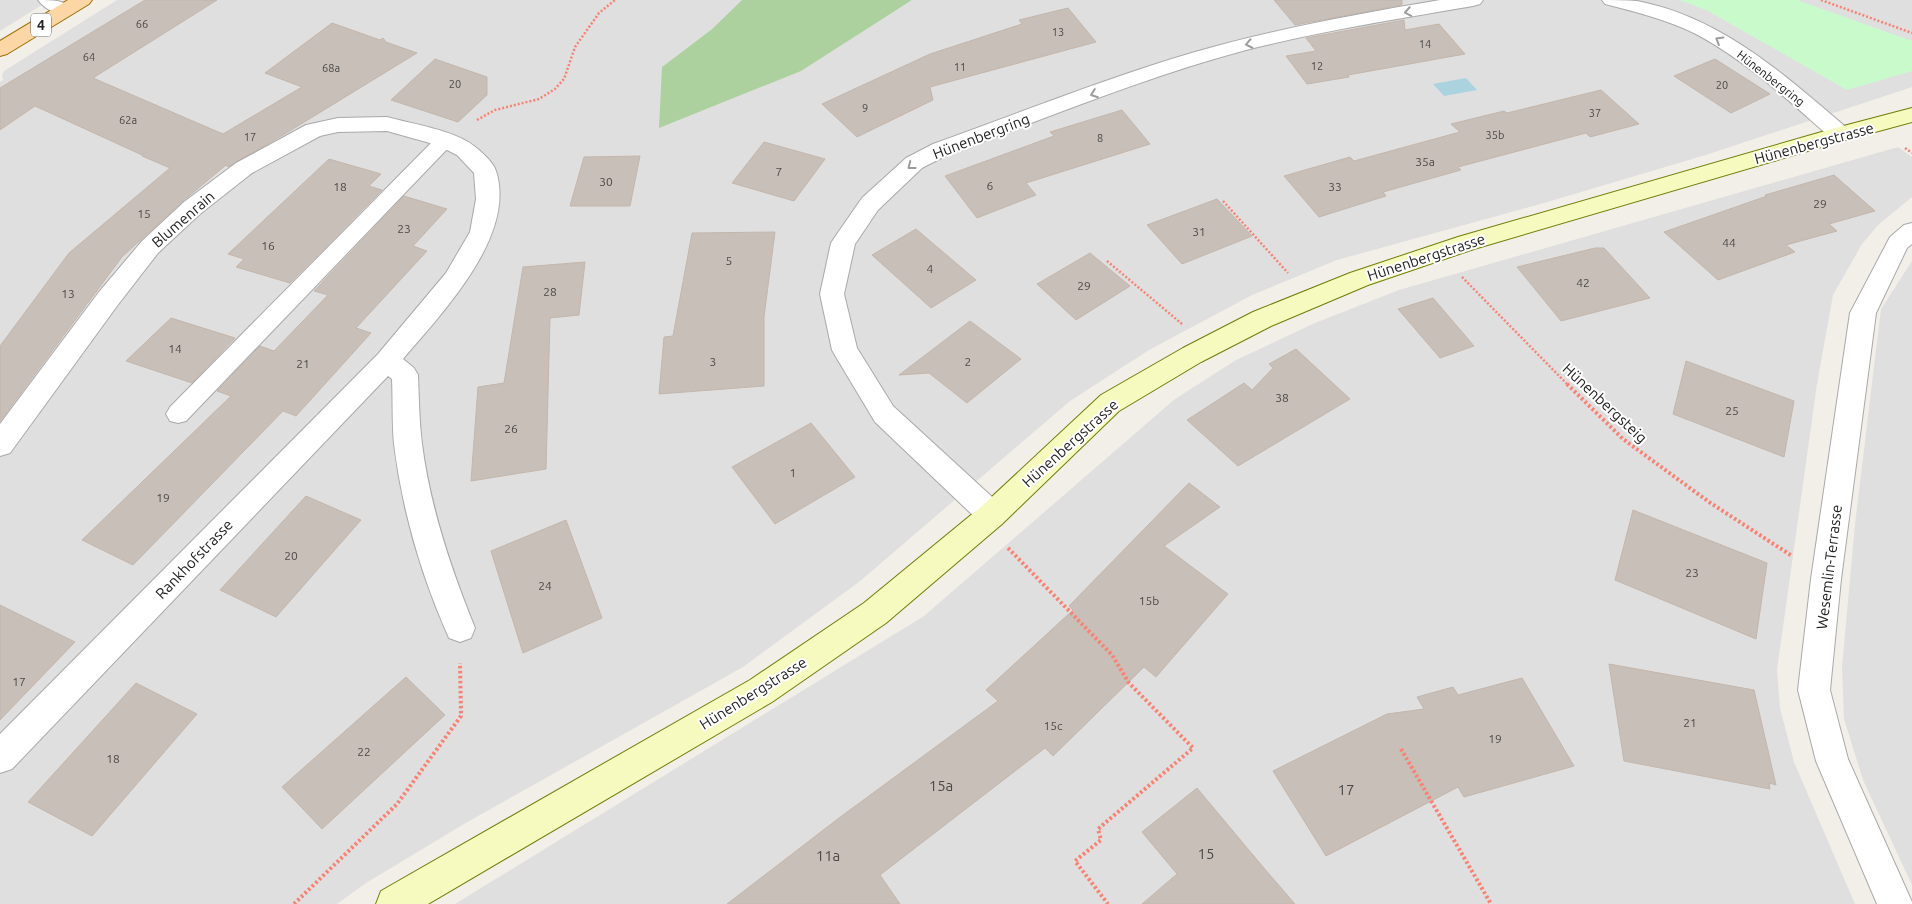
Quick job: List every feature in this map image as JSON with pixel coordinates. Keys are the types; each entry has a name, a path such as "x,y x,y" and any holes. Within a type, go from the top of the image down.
{"main road":[{"name":"4","path":"0,50 56,5 82,0"}],"street":[{"name":"Hünenbergring","path":"992,515 884,414 845,350 832,294 844,243 870,204 914,163 941,149 1157,71 1239,46 1332,26 1473,0"},
{"name":"Hünenbergring","path":"1612,0 1656,11 1702,30 1748,58 1840,134"},
{"name":"Hünenbergstrasse","path":"394,904 761,691 875,614 992,515 1110,404 1192,356 1262,319 1358,278 1438,252 1840,134 1912,115"},
{"name":"Blumenrain","path":"0,445 108,298 150,247 192,208 244,168 314,130 338,125 387,124 445,140"},
{"name":"Rankhofstrasse","path":"0,757 387,361 455,279 482,232 488,199 485,171 465,150 445,140"},
{"name":"Wesemlin-Terrasse","path":"1895,904 1832,761 1814,690 1826,579 1863,313 1898,243 1912,231"},
{"path":"387,361 405,375 408,450 419,502 437,572 460,628"}],"lane":[{"path":"178,414 445,140"}],"path":[{"path":"445,140 495,110 539,99 555,90 564,79 575,47 599,13 615,0"},
{"path":"1821,0 1912,33"},
{"path":"1904,148 1912,153"},
{"path":"1223,201 1290,276"},
{"name":"Hünenbergsteig","path":"1438,252 1530,348 1623,439 1709,502 1826,579"},
{"path":"1107,261 1185,326"},
{"path":"1008,548 1112,655 1129,683 1193,748 1098,828 1101,840 1075,861 1108,904"},
{"path":"294,904 397,804 461,716 460,628"},
{"path":"1401,750 1491,904"}],"shaded area":[{"path":"0,0 50,0 0,31"},
{"path":"117,0 742,0 712,29 662,67 900,7 912,0 1912,0 1912,87 1709,154 1544,203 1337,260 1252,295 1149,350 1070,401 859,582 743,667 464,824 366,883 337,904 0,904 0,82 3,80 2,75 4,71"},
{"path":"1898,147 1912,157 1912,197 1878,225 1862,244 1833,295 1817,384 1777,670 1780,708 1794,762 1855,904 455,904 924,616 1175,399 1236,360 1315,323 1399,290"},
{"path":"1912,261 1912,885 1863,780 1844,719 1842,667 1855,524 1881,309"}],"green space":[{"path":"742,0 912,0 801,71 659,128 662,67 712,29"},
{"path":"1680,0 1797,0 1912,41 1912,71 1847,90 1708,11"}],"water":[{"path":"1466,78 1477,90 1444,96 1433,84"}],"building":[{"path":"145,0 217,0 93,78 223,134 302,87 265,73 332,23 380,40 383,38 386,42 417,53 288,132 228,167 226,165 183,201 122,257 0,421 0,346 69,253 170,168 142,156 144,153 142,155 35,106 0,130 0,88"},
{"path":"1274,0 1402,0 1402,5 1295,25"},
{"path":"1068,8 1096,42 930,87 933,100 857,137 822,104 930,54 1022,24 1019,20"},
{"path":"1404,20 1405,30 1439,24 1465,54 1307,84 1286,56 1316,51 1306,38"},
{"path":"435,59 487,77 487,95 458,122 391,100"},
{"path":"1715,59 1770,94 1731,113 1674,76"},
{"path":"1601,90 1639,124 1590,137 1586,133 1458,167 1461,170 1383,192 1386,196 1319,217 1284,176 1350,157 1354,161 1460,132 1451,124 1504,111 1507,113"},
{"path":"1122,110 1150,144 1026,183 1036,195 977,218 945,176 1054,136 1050,132"},
{"path":"764,142 825,159 794,201 732,183"},
{"path":"640,156 630,206 570,206 584,157"},
{"path":"329,159 381,174 369,186 382,190 290,283 236,267 244,259 228,254"},
{"path":"1834,175 1875,211 1829,224 1837,231 1786,245 1795,252 1718,280 1664,232 1767,196 1765,195"},
{"path":"404,196 447,209 413,246 427,251 356,328 371,333 296,416 283,411 133,565 82,540 231,396 217,391 260,346 274,351 328,295 314,291"},
{"path":"1217,199 1252,236 1182,264 1147,225"},
{"path":"916,229 976,280 931,308 872,255"},
{"path":"775,232 764,317 764,386 659,394 664,337 673,336 692,233"},
{"path":"1595,248 1604,248 1650,298 1561,321 1517,267"},
{"path":"1090,253 1130,286 1076,320 1037,284"},
{"path":"585,262 579,315 550,318 546,469 471,481 478,387 504,383 523,267"},
{"path":"1433,298 1474,346 1440,358 1398,309"},
{"path":"171,318 235,338 192,383 126,361"},
{"path":"970,321 1021,359 967,403 929,373 899,375"},
{"path":"1296,349 1350,399 1238,466 1187,420 1244,383 1252,390 1273,368 1269,364"},
{"path":"1686,361 1794,401 1784,457 1673,414"},
{"path":"811,423 855,477 775,524 732,467"},
{"path":"1189,483 1220,507 1164,546 1228,594 1156,677 1144,667 1053,756 1045,748 880,875 900,904 727,904 839,818 998,701 986,690 1073,610 1069,606"},
{"path":"306,496 361,520 276,617 220,590"},
{"path":"1633,510 1767,563 1756,639 1615,580"},
{"path":"566,520 602,618 523,653 491,551"},
{"path":"0,605 75,642 0,720"},
{"path":"1609,664 1754,690 1776,785 1769,783 1770,789 1624,761"},
{"path":"406,677 445,715 322,829 282,787"},
{"path":"1522,678 1574,766 1464,797 1458,787 1326,856 1273,771 1387,714 1424,709 1417,697 1453,687 1458,695"},
{"path":"136,683 197,714 92,836 28,802"},
{"path":"1197,788 1295,904 1142,904 1177,874 1142,832"}]}
